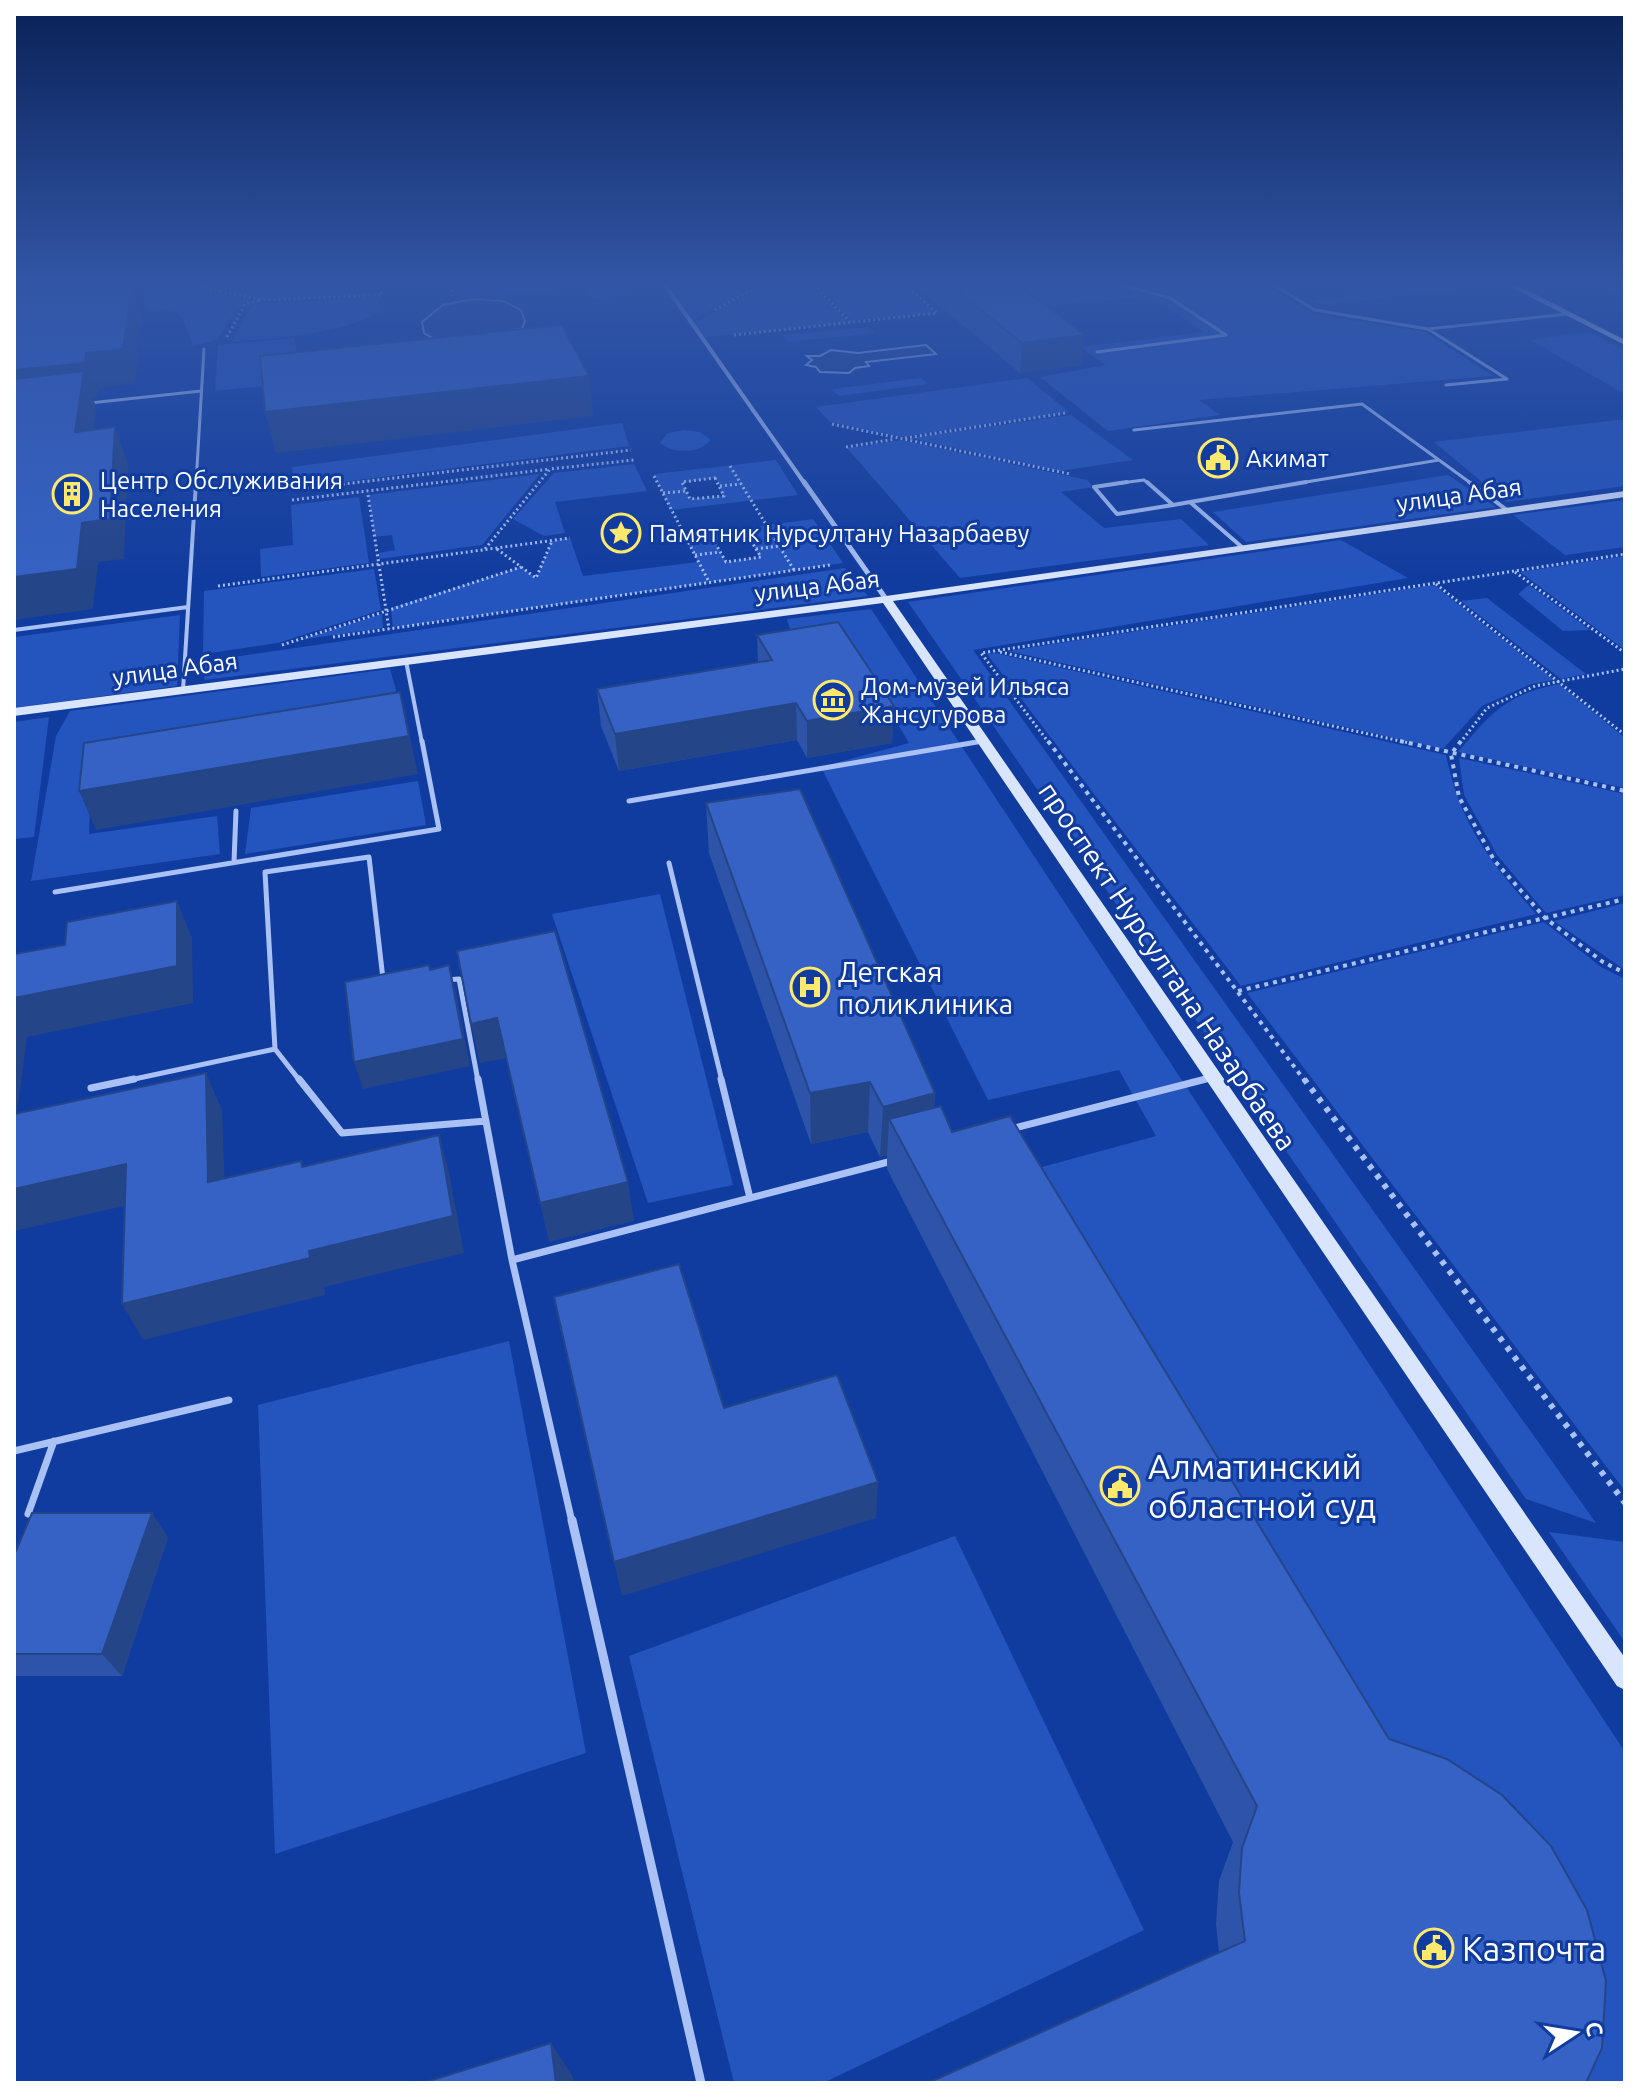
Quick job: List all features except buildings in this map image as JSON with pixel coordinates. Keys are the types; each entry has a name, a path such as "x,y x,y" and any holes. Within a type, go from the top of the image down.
{"main road":[{"name":"улица Абая","path":"14,712 886,599 1625,494"},
{"name":"проспект Нурсултана Назарбаева","path":"886,599 1625,1678"}],"street":[{"name":"проспект Нурсултана Назарбаева","path":"734,383 886,599"}],"lane":[{"path":"183,690 202,383"},
{"path":"1446,385 1468,383"},
{"path":"77,404 201,391"},
{"path":"1134,430 1362,404 1507,510"},
{"path":"1173,505 1144,480 1094,487 1117,514 1173,505 1439,460"},
{"path":"1190,502 1243,548"},
{"path":"14,630 188,607"},
{"path":"55,892 439,829 406,661"},
{"path":"629,801 983,741"},
{"path":"234,862 236,811"},
{"path":"384,984 369,857 265,872 275,1049 342,1133 486,1121"},
{"path":"669,863 750,1198"},
{"path":"444,980 459,979 512,1260 701,2083"},
{"path":"91,1088 275,1049"},
{"path":"1006,1131 1213,1077"},
{"path":"512,1260 901,1158"},
{"path":"14,1451 229,1400"},
{"path":"28,1514 54,1441"}],"path":[{"path":"846,447 1066,413"},
{"path":"832,424 1073,475"},
{"path":"293,490 631,450"},
{"path":"485,550 552,469 551,459"},
{"path":"292,500 634,460"},
{"path":"730,466 794,570"},
{"path":"654,476 709,582"},
{"path":"715,478 720,486 724,496 690,499 682,482 715,478"},
{"path":"720,486 741,484"},
{"path":"663,493 686,491"},
{"path":"368,495 389,629"},
{"path":"748,536 756,549 761,557 726,562 714,541 748,536"},
{"path":"214,587 570,538"},
{"path":"496,548 536,578 552,541"},
{"path":"756,549 779,546"},
{"path":"695,555 720,552"},
{"path":"1625,554 981,653 1625,1503"},
{"path":"521,567 282,645 859,561"},
{"path":"1514,571 1625,653"},
{"path":"1436,583 1625,735"},
{"path":"995,650 1625,791"},
{"path":"1625,669 1535,686 1487,708 1451,754 1459,797 1494,860 1545,918 1603,962 1625,973"},
{"path":"1238,991 1625,899"}],"shaded area":[{"path":"216,383 294,383 215,391"},
{"path":"882,383 928,384 839,396 832,389"},
{"path":"992,383 1033,383 1069,412 900,437 830,422 816,407"},
{"path":"1047,383 1409,383 1199,400 1220,415 1108,431"},
{"path":"1605,383 1625,383 1625,394"},
{"path":"1071,415 1133,460 1060,471 910,438"},
{"path":"1625,419 1625,486 1506,502 1434,442"},
{"path":"622,423 629,446 294,488 292,467"},
{"path":"684,430 700,432 711,440 700,448 686,451 660,443 668,433"},
{"path":"901,440 1087,480 1094,487 1061,492 1104,528 1181,519 1209,545 960,578 847,448"},
{"path":"776,460 798,495 671,510 654,474","holes":["715,478 723,486 720,488 724,496 690,499 682,483"]},
{"path":"634,464 647,491 555,502 565,533 544,536 513,519 554,473"},
{"path":"540,474 482,545 379,559 378,553 395,550 392,535 375,537 368,495"},
{"path":"1448,475 1496,507 1246,542 1213,512"},
{"path":"359,497 369,563 261,577 260,549 293,545 291,505"},
{"path":"1625,500 1625,547 1565,555 1513,515"},
{"path":"813,519 843,563 393,628 391,608 521,567 536,578 552,541 570,538 583,576 698,562 685,536","holes":["747,536 760,557 726,562 714,541"]},
{"path":"1341,540 1408,578 973,650 1596,1523 1526,1499 908,602"},
{"path":"1625,556 1625,650 1520,572"},
{"path":"845,568 868,596 205,680 199,662"},
{"path":"374,569 381,610 278,643 203,654 204,591"},
{"path":"1434,585 1554,680 1531,684 1482,706 1443,749 1008,651"},
{"path":"1529,585 1590,630 1563,631 1518,594"},
{"path":"1487,598 1586,674 1561,679 1461,601"},
{"path":"871,609 1625,1752 1625,2083 1576,2083 1379,1737 1020,1173 1156,1136 1119,1070 988,1100 821,767 909,743 850,644 797,653 787,619"},
{"path":"382,614 383,628 299,640"},
{"path":"180,615 177,686 14,708 14,637"},
{"path":"995,653 1446,755 1468,822 1504,877 1536,914 1241,986 987,654"},
{"path":"390,669 406,725 91,776 89,834 217,816 220,854 31,881 56,736 70,711"},
{"path":"1559,684 1625,738 1625,788 1458,752 1490,716 1512,700"},
{"path":"49,717 34,837 14,839 14,722"},
{"path":"1459,758 1625,794 1625,895 1546,913 1497,855 1464,795"},
{"path":"418,781 426,825 245,854 251,808"},
{"path":"660,894 733,1185 648,1203 552,914"},
{"path":"1625,903 1625,970 1554,921"},
{"path":"1544,922 1601,967 1625,979 1625,1491 1247,993"},
{"path":"509,1341 586,1753 275,1854 258,1405"},
{"path":"1549,1532 1625,1542 1625,1642"},
{"path":"955,1536 1144,1930 823,2083 734,2083 629,1656"}],"place":[{"name":"Акимат","path":"1218,458"},
{"name":"Центр Обслуживания Населения","path":"72,494"},
{"name":"Памятник Нурсултану Назарбаеву","path":"621,533"},
{"name":"Дом-музей Ильяса Жансугурова","path":"833,700"},
{"name":"Детская поликлиника","path":"810,987"},
{"name":"Алматинский областной суд","path":"1120,1486"},
{"name":"Казпочта","path":"1434,1948"}]}
